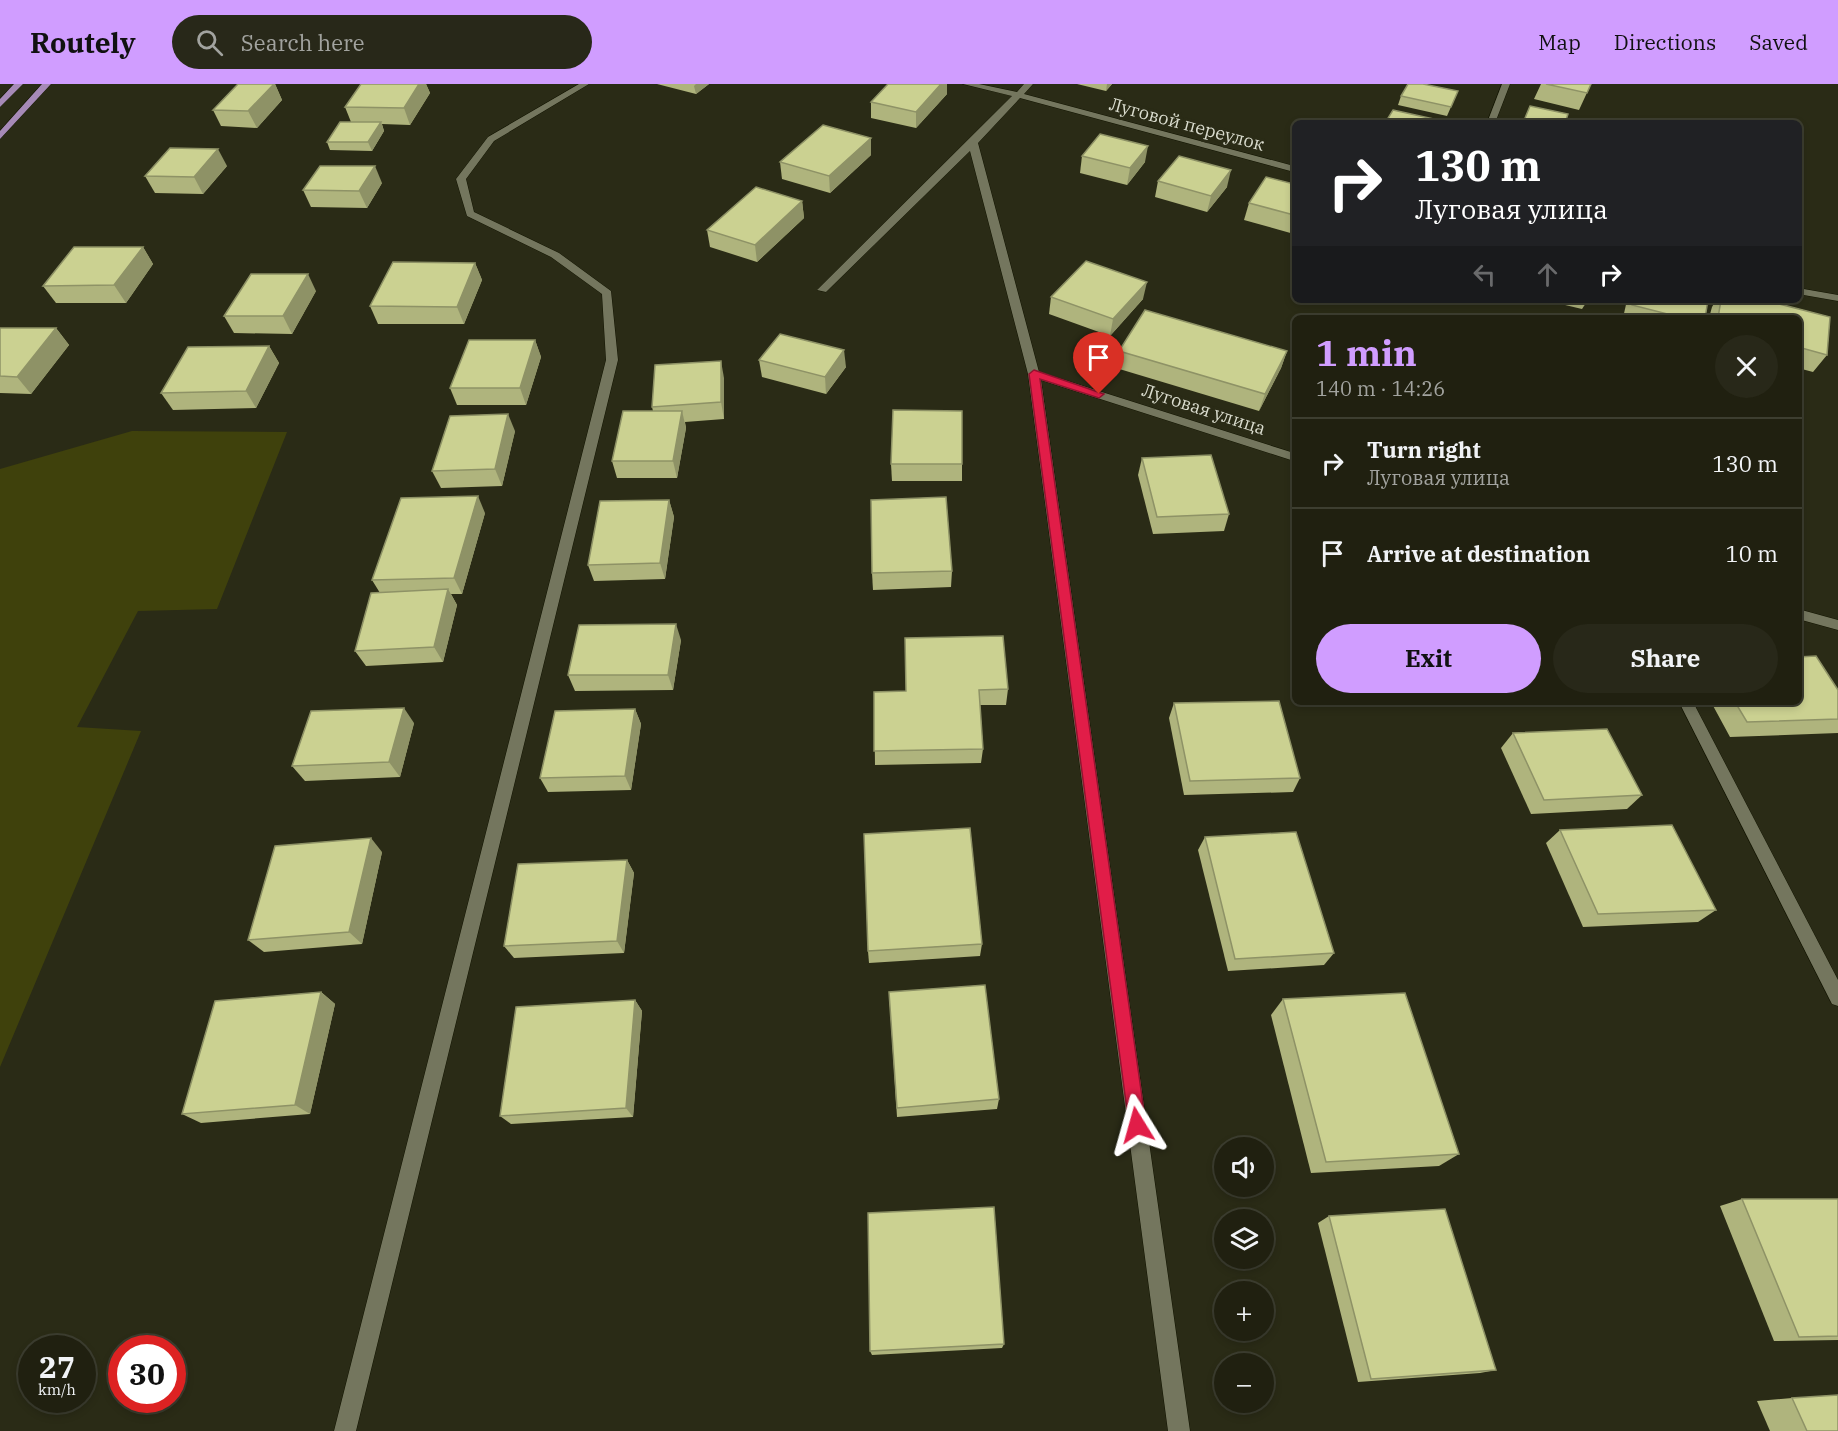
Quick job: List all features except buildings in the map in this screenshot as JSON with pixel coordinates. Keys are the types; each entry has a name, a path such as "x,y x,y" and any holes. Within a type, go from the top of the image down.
{"main road":[{"path":"0,104 19,84"},
{"path":"0,136 47,84"}],"street":[{"path":"345,1431 612,360 607,293 555,255 470,214 461,179 491,139 585,84"},
{"name":"Луговой переулок","path":"967,84 1018,95 1292,169"},
{"path":"822,290 973,143 1029,84"},
{"path":"1492,120 1506,84"},
{"path":"973,143 1034,374 1179,1431"},
{"path":"1802,292 1838,298"},
{"name":"Луговая улица","path":"1034,374 1292,456"},
{"path":"1802,615 1838,626"},
{"path":"1688,705 1838,998"}],"shaded area":[{"path":"132,431 287,432 217,609 138,611 77,727 141,731 0,1067 0,469"}],"route":[{"path":"1099,394 1034,374 1137,1125"}]}
